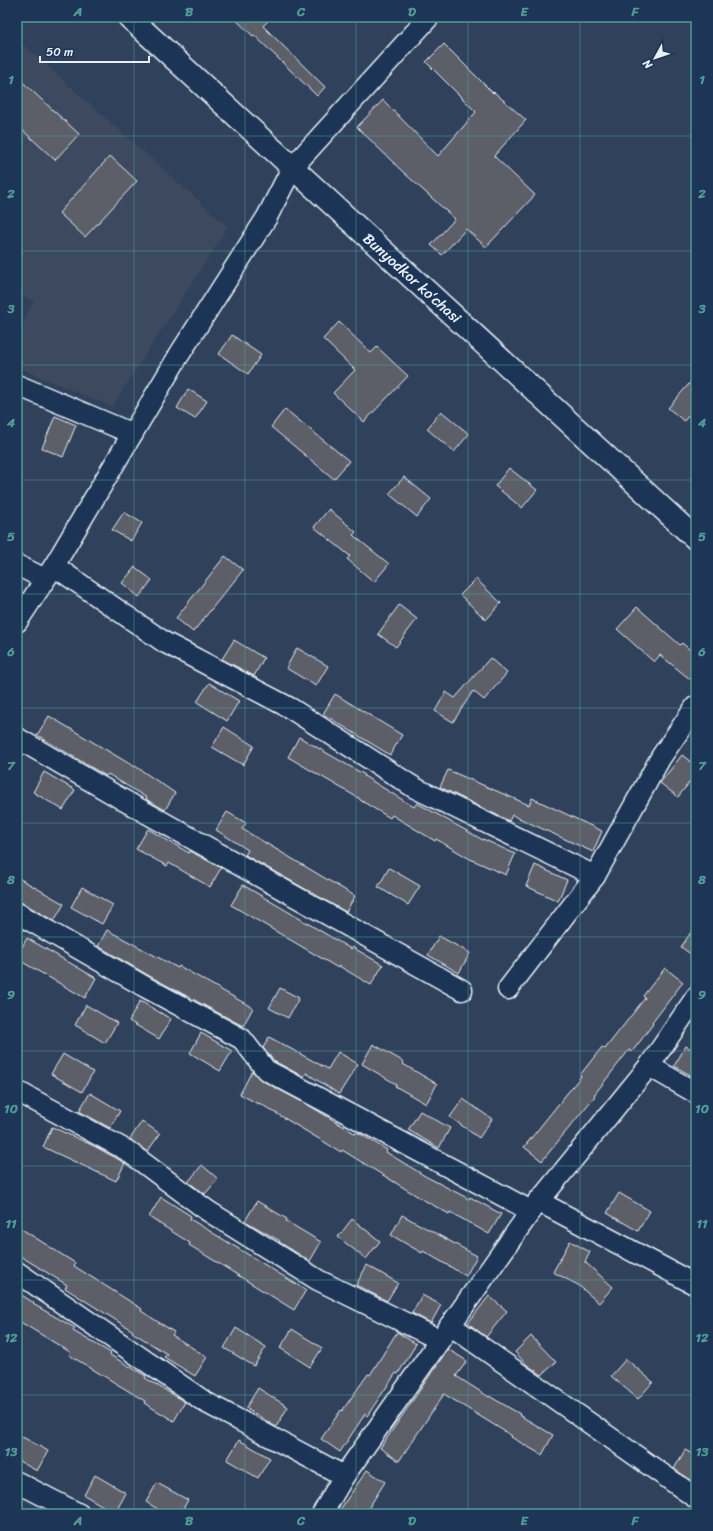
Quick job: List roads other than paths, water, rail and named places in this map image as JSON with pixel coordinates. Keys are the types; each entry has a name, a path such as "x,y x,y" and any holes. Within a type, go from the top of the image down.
{"main road":[{"name":"Bunyodkor koʻchasi","path":"129,17 696,539"}],"street":[{"path":"17,622 50,572 179,355 267,217 292,168 429,17"},
{"path":"17,385 133,434"},
{"path":"17,565 50,572 164,642 290,708 415,788 595,876"},
{"path":"508,989 595,876 661,757 696,706"},
{"path":"17,738 125,801 462,990"},
{"path":"17,913 147,988 242,1039 266,1070 534,1206 696,1285"},
{"path":"322,1514 344,1476 534,1206 649,1066 696,997"},
{"path":"649,1066 696,1093"},
{"path":"17,1091 126,1150 208,1211 318,1280 445,1333 696,1498"},
{"path":"17,1272 205,1402 344,1476"},
{"path":"17,1482 79,1514"}]}
